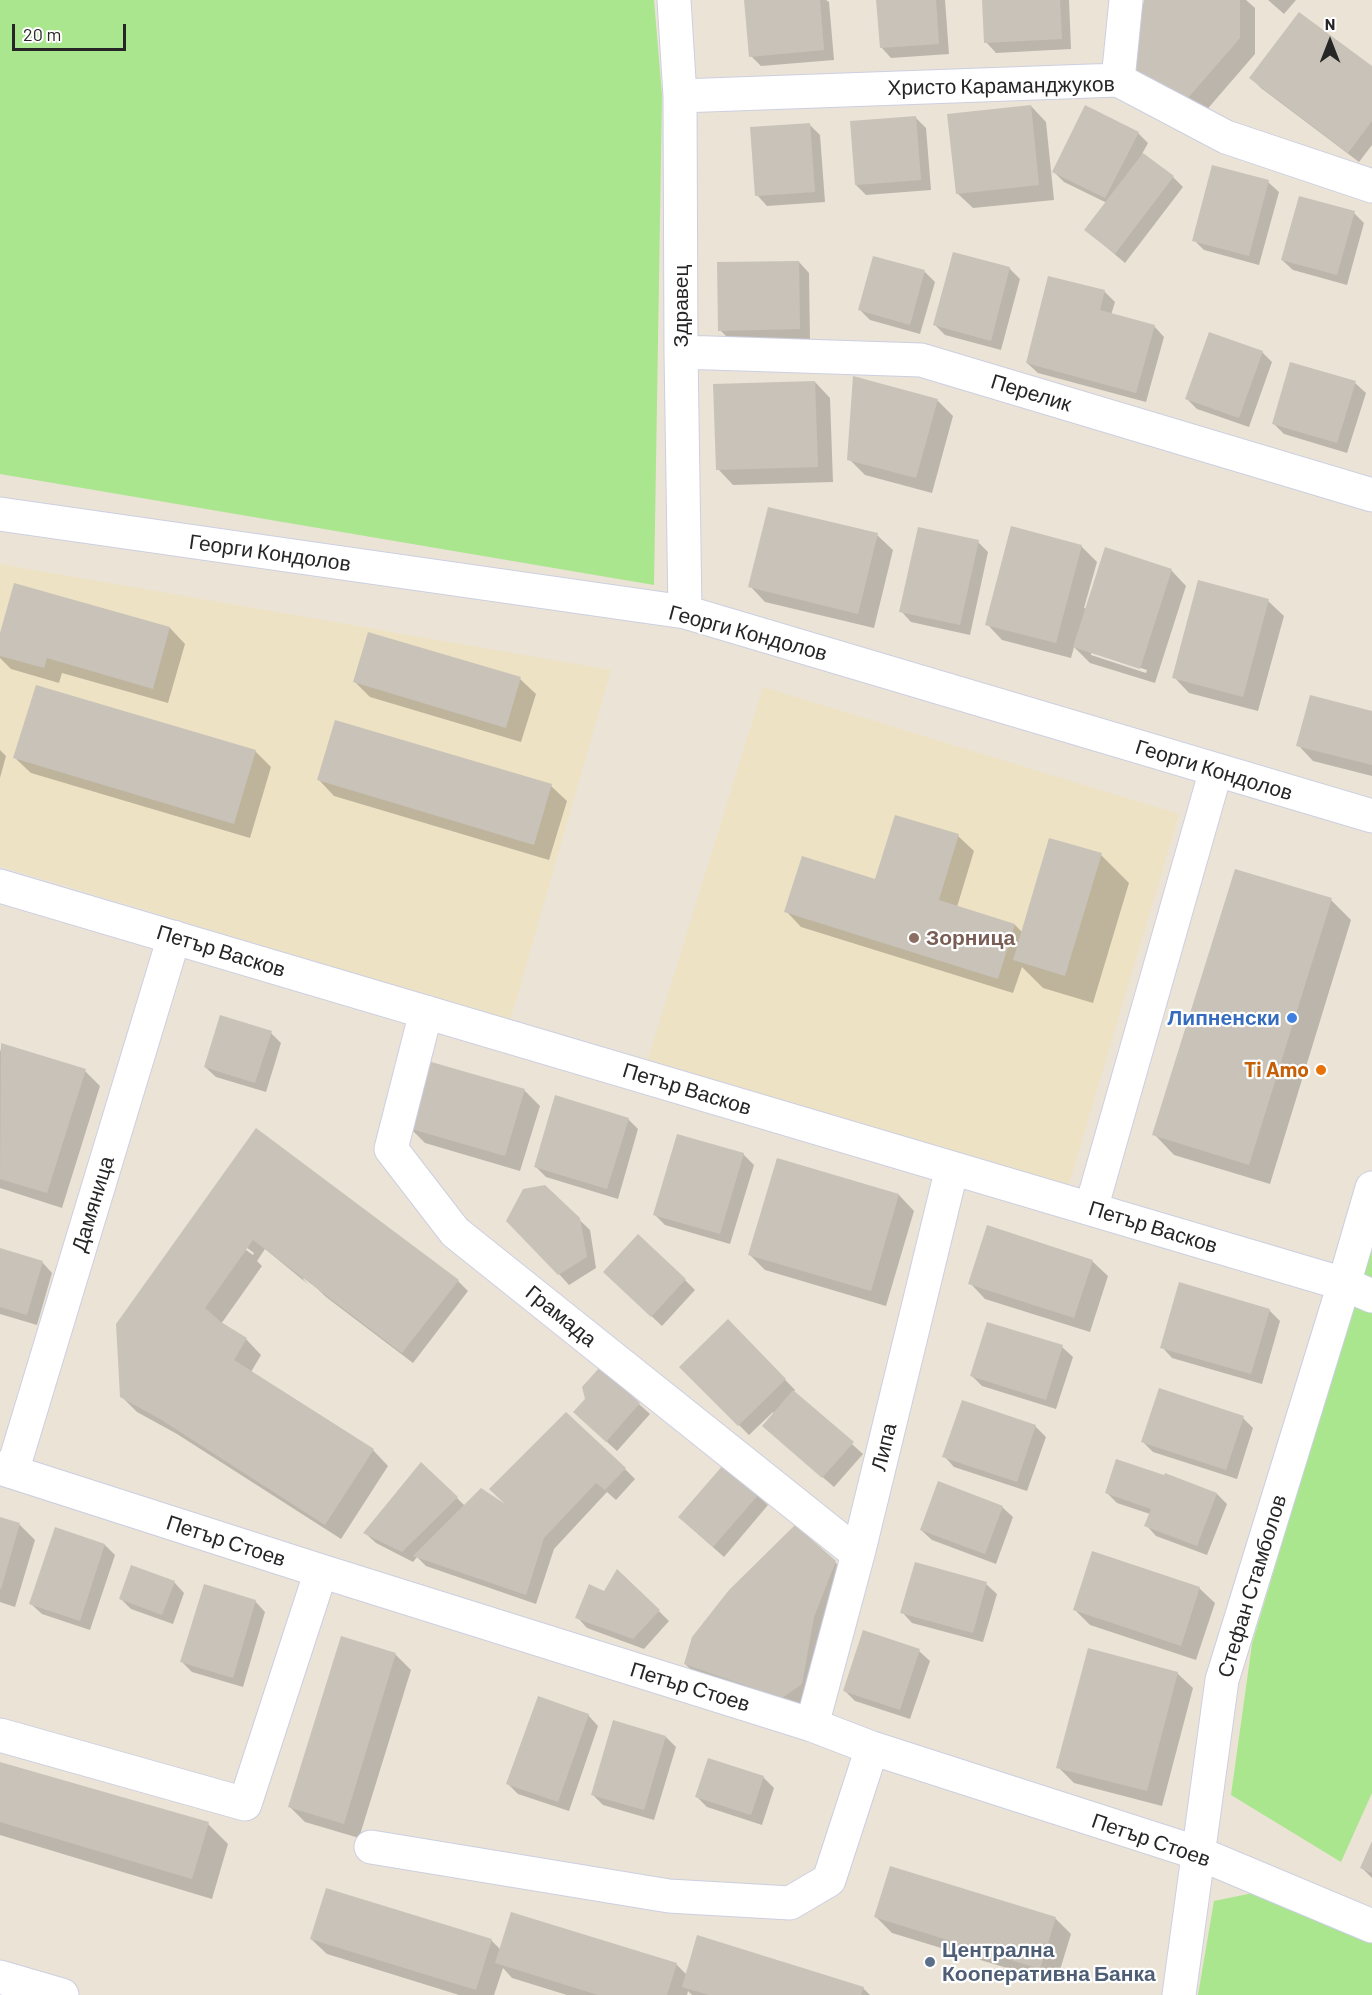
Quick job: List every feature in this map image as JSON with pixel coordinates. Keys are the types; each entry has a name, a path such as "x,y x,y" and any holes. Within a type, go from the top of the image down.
{"street":[{"name":"Здравец","path":"674,0 680,96 685,612"},
{"path":"1118,80 1126,0"},
{"name":"Христо Караманджуков","path":"680,96 1118,80 1226,137 1372,186"},
{"name":"Перелик","path":"681,352 921,360 1372,495"},
{"name":"Георги Кондолов","path":"0,514 685,612 1372,816"},
{"path":"1091,1209 1216,770"},
{"name":"Петър Васков","path":"0,886 1358,1290"},
{"name":"Дамяница","path":"6,1470 174,937"},
{"name":"Грамада","path":"426,1012 391,1149 455,1232 858,1554"},
{"name":"Липа","path":"812,1725 858,1554 952,1168"},
{"name":"Стефан Стамболов","path":"1179,1995 1222,1680 1358,1290 1372,1188"},
{"name":"Петър Стоев","path":"6,1470 812,1725 872,1748 1198,1854 1372,1926"},
{"path":"0,1735 246,1804 321,1571"},
{"path":"370,1846 669,1896 790,1903 829,1880 872,1748"},
{"path":"0,1977 62,1995"}],"shaded area":[{"path":"0,564 611,670 510,1021 0,866"},
{"name":"Зорница","path":"763,687 1179,814 1067,1191 647,1062"}],"green space":[{"path":"0,0 654,0 662,95 654,585 0,474"},
{"path":"1372,1243 1372,1793 1341,1862 1231,1795 1252,1644"},
{"path":"1253,1893 1372,1942 1372,1995 1198,1995 1214,1901"}],"building":[{"path":"744,0 820,0 824,50 749,57"},
{"path":"876,0 936,0 939,44 880,48"},
{"path":"982,0 1060,0 1062,39 984,43"},
{"path":"1144,0 1240,0 1240,38 1188,98 1128,81"},
{"path":"1299,12 1372,66 1372,121 1348,153 1249,78"},
{"path":"1031,105 1039,185 956,194 947,114"},
{"path":"1085,105 1139,132 1105,198 1052,172"},
{"path":"916,116 921,180 855,185 850,121"},
{"path":"810,123 815,192 755,196 750,127"},
{"path":"1143,153 1174,176 1115,254 1084,230"},
{"path":"1212,165 1269,180 1249,256 1192,241"},
{"path":"1299,196 1355,211 1337,275 1281,260"},
{"path":"953,252 1010,267 991,341 933,325"},
{"path":"873,256 925,270 910,325 858,310"},
{"path":"799,261 800,329 718,331 717,262"},
{"path":"1048,276 1105,290 1100,310 1155,325 1136,393 1026,363"},
{"path":"1209,332 1263,351 1239,418 1185,399"},
{"path":"1290,362 1356,381 1337,443 1272,424"},
{"path":"853,376 938,399 916,478 847,460"},
{"path":"815,381 818,467 716,470 713,384"},
{"path":"768,507 878,533 858,614 748,587"},
{"path":"1011,526 1082,545 1056,643 985,625"},
{"path":"918,527 979,540 960,625 899,612"},
{"path":"1105,547 1172,569 1140,669 1073,647"},
{"path":"1198,580 1269,599 1243,697 1172,678"},
{"path":"14,583 170,627 153,689 47,658 44,668 0,656 0,633"},
{"path":"368,632 521,677 506,728 353,682"},
{"path":"36,685 256,750 234,824 13,758"},
{"path":"1310,695 1372,711 1372,765 1296,746"},
{"path":"335,720 552,784 534,845 317,780"},
{"path":"895,815 959,834 939,900 1015,924 998,979 784,912 802,856 875,879"},
{"path":"1049,838 1102,853 1065,976 1013,960"},
{"path":"1235,869 1332,898 1249,1165 1152,1135"},
{"path":"220,1015 272,1031 255,1083 204,1067"},
{"path":"1,1043 86,1069 47,1193 0,1179"},
{"path":"428,1061 525,1089 505,1156 408,1128"},
{"path":"555,1095 629,1118 607,1189 534,1167"},
{"path":"256,1128 459,1280 402,1353 253,1240 205,1308 221,1322 247,1338 234,1360 374,1449 325,1525 160,1419 120,1397 116,1324"},
{"path":"677,1134 744,1153 720,1234 653,1215"},
{"path":"777,1158 899,1194 871,1291 748,1255"},
{"path":"545,1185 580,1218 587,1257 558,1275 506,1221 523,1189"},
{"path":"987,1225 1093,1260 1074,1318 968,1284"},
{"path":"638,1234 686,1279 651,1317 603,1272"},
{"path":"0,1248 43,1261 27,1315 0,1307"},
{"path":"1179,1282 1270,1309 1251,1374 1160,1348"},
{"path":"728,1319 786,1379 738,1426 679,1367"},
{"path":"987,1322 1063,1345 1046,1400 970,1376"},
{"path":"600,1367 640,1403 606,1442 573,1412 585,1399 582,1387"},
{"path":"1159,1388 1244,1416 1226,1470 1141,1442"},
{"path":"793,1390 854,1442 822,1478 762,1426"},
{"path":"962,1400 1036,1425 1017,1482 942,1457"},
{"path":"566,1412 626,1468 605,1490 596,1483 544,1538 526,1595 413,1556 481,1488 505,1504 489,1489"},
{"path":"1116,1459 1164,1475 1165,1473 1217,1493 1197,1546 1144,1526 1151,1509 1105,1493"},
{"path":"421,1462 458,1497 402,1552 363,1533"},
{"path":"724,1464 759,1494 713,1547 678,1517"},
{"path":"938,1481 1003,1506 985,1554 920,1530"},
{"path":"0,1517 20,1523 1,1589 0,1589"},
{"path":"795,1525 836,1561 814,1617 802,1684 782,1698 684,1664 692,1637 729,1590"},
{"path":"55,1527 105,1544 80,1621 29,1604"},
{"path":"1092,1551 1200,1587 1181,1646 1073,1610"},
{"path":"915,1562 987,1582 973,1633 900,1613"},
{"path":"131,1565 175,1581 162,1615 119,1599"},
{"path":"617,1569 660,1610 633,1639 575,1618 589,1584 604,1591"},
{"path":"204,1584 256,1600 233,1678 180,1662"},
{"path":"863,1630 920,1649 900,1710 843,1691"},
{"path":"341,1636 396,1653 344,1824 288,1807"},
{"path":"1088,1648 1178,1672 1147,1791 1056,1768"},
{"path":"538,1696 589,1714 558,1802 506,1784"},
{"path":"613,1720 666,1736 644,1810 591,1795"},
{"path":"708,1758 764,1776 751,1815 695,1797"},
{"path":"0,1762 209,1822 192,1879 0,1822"},
{"path":"1372,1841 1372,1873 1360,1868"},
{"path":"890,1866 1056,1917 1040,1969 874,1917"},
{"path":"326,1888 492,1939 476,1990 310,1939"},
{"path":"511,1912 677,1963 667,1995 598,1995 495,1963"},
{"path":"697,1935 864,1987 861,1995 709,1995 682,1987"}],"place":[{"name":"Зорница","path":"914,938"},
{"name":"Липненски","path":"1292,1018"},
{"name":"Ti Amo","path":"1321,1070"},
{"name":"Централна Кооперативна Банка","path":"930,1962"}]}
